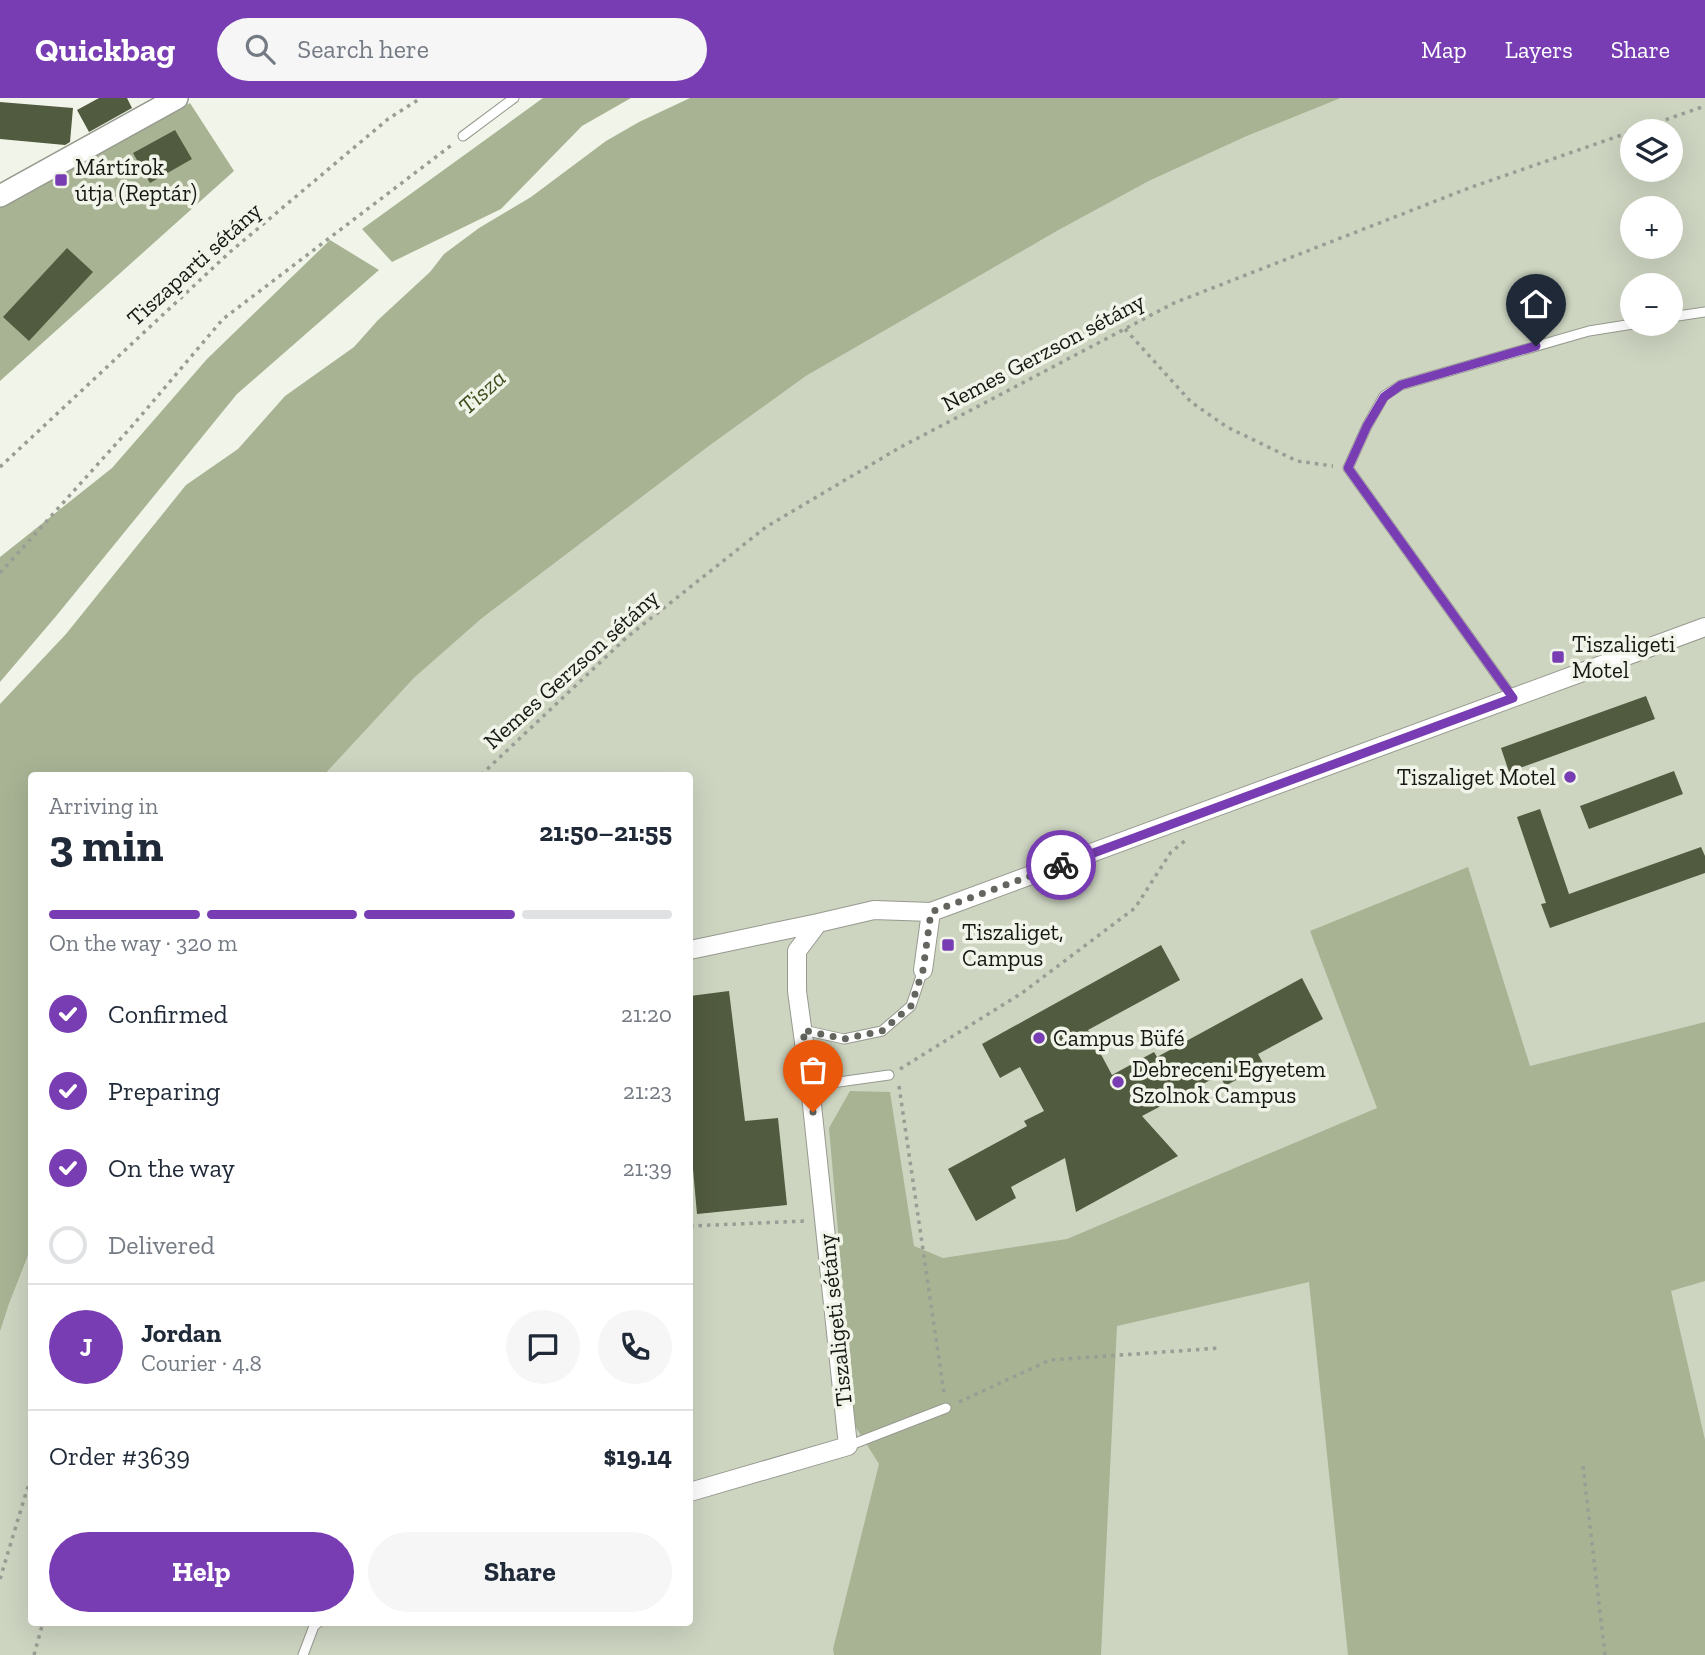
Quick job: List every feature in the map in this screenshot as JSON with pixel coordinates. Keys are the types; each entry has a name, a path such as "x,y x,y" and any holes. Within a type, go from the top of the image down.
{"street":[{"path":"0,196 177,98"},
{"path":"693,949 874,910 931,912 1705,628"},
{"path":"923,970 931,912"},
{"name":"Tiszaligeti sétány","path":"818,923 797,951 797,991 810,1086 848,1446"},
{"path":"693,1491 848,1446"}],"lane":[{"path":"463,136 514,98"},
{"path":"1683,315 1705,312"},
{"path":"1513,698 1348,468 1384,397 1401,385 1589,331 1620,326"},
{"path":"803,1030 844,1039 882,1031 911,1006 923,970"},
{"path":"810,1086 893,1073"},
{"path":"848,1446 946,1408"},
{"path":"303,1655 314,1626"}],"path":[{"name":"Tiszaparti sétány","path":"0,467 230,252 388,119 421,98"},
{"name":"Nemes Gerzson sétány","path":"484,772 626,638 766,527 899,448 1174,303 1469,188 1705,106"},
{"path":"0,573 133,425 223,319 463,136"},
{"path":"1125,329 1191,402 1227,427 1297,461 1348,468"},
{"path":"1190,837 1171,852 1135,908 1022,993 893,1073 946,1408 1050,1360 1220,1348"},
{"path":"693,1226 824,1220"},
{"path":"1583,1466 1605,1655"},
{"path":"0,1579 28,1486"},
{"path":"34,1655 42,1626"}],"shaded area":[{"path":"543,98 631,98 582,126 501,209 392,262 362,229"},
{"path":"690,98 1341,98 1247,136 1149,181 806,376 481,619 414,678 327,772 28,772 28,1256 0,1332 0,704 66,634 186,485 238,449 285,396 354,347 378,320 430,272 444,254 479,228 531,197 606,141"},
{"path":"1341,98 1705,98 1705,1655 0,1655 0,1332 28,1256 28,1626 693,1626 693,772 327,772 414,678 481,619 709,446 806,376 1149,181 1247,136"},
{"path":"190,103 234,171 0,381 0,201"},
{"path":"330,240 379,270 237,394 0,682 0,557 112,468 207,359"},
{"path":"1468,867 1530,1066 1705,1022 1705,1281 1671,1291 1705,1440 1705,1655 1348,1655 1309,1282 1117,1326 1101,1655 834,1655 833,1649 879,1464 855,1426 829,1128 850,1091 890,1092 914,1246 943,1258 1067,1239 1377,1108 1310,931"}],"building":[{"path":"99,98 127,98 132,108 89,132 77,110"},
{"path":"0,102 73,108 70,142 65,145 0,139"},
{"path":"175,130 192,159 150,183 133,153"},
{"path":"67,248 93,272 29,341 3,317"},
{"path":"1646,696 1655,719 1509,772 1501,748"},
{"path":"1674,771 1683,794 1589,829 1580,806"},
{"path":"1540,809 1569,894 1701,847 1705,856 1705,873 1550,928 1541,904 1546,903 1517,817"},
{"name":"Debreceni Egyetem Szolnok Campus","path":"1161,945 1180,980 1088,1030 1112,1075 1154,1052 1157,1057 1302,978 1323,1019 1258,1054 1264,1065 1225,1086 1220,1075 1142,1116 1178,1156 1076,1212 1065,1158 1011,1187 1016,1198 976,1221 948,1169 1027,1126 1024,1121 1044,1111 1020,1067 1000,1078 982,1044"},
{"path":"729,991 745,1121 778,1118 787,1205 697,1214 693,1169 693,996"}],"way so far":[{"path":"813,1112 803,1030 844,1039 882,1031 911,1006 923,970 931,912 1061,865"}],"place":[{"name":"Mártírok útja (Reptár)","path":"61,180"},
{"name":"Tiszaligeti Motel","path":"1558,657"},
{"name":"Tiszaliget Motel","path":"1570,777"},
{"name":"Tiszaliget, Campus","path":"948,945"},
{"name":"Campus Büfé","path":"1039,1038"},
{"name":"Debreceni Egyetem Szolnok Campus","path":"1118,1082"}],"route":[{"path":"1061,865 1513,698 1348,468 1384,397 1401,385 1536,346"}],"water label":[{"name":"Tisza","path":"482,392"}]}
